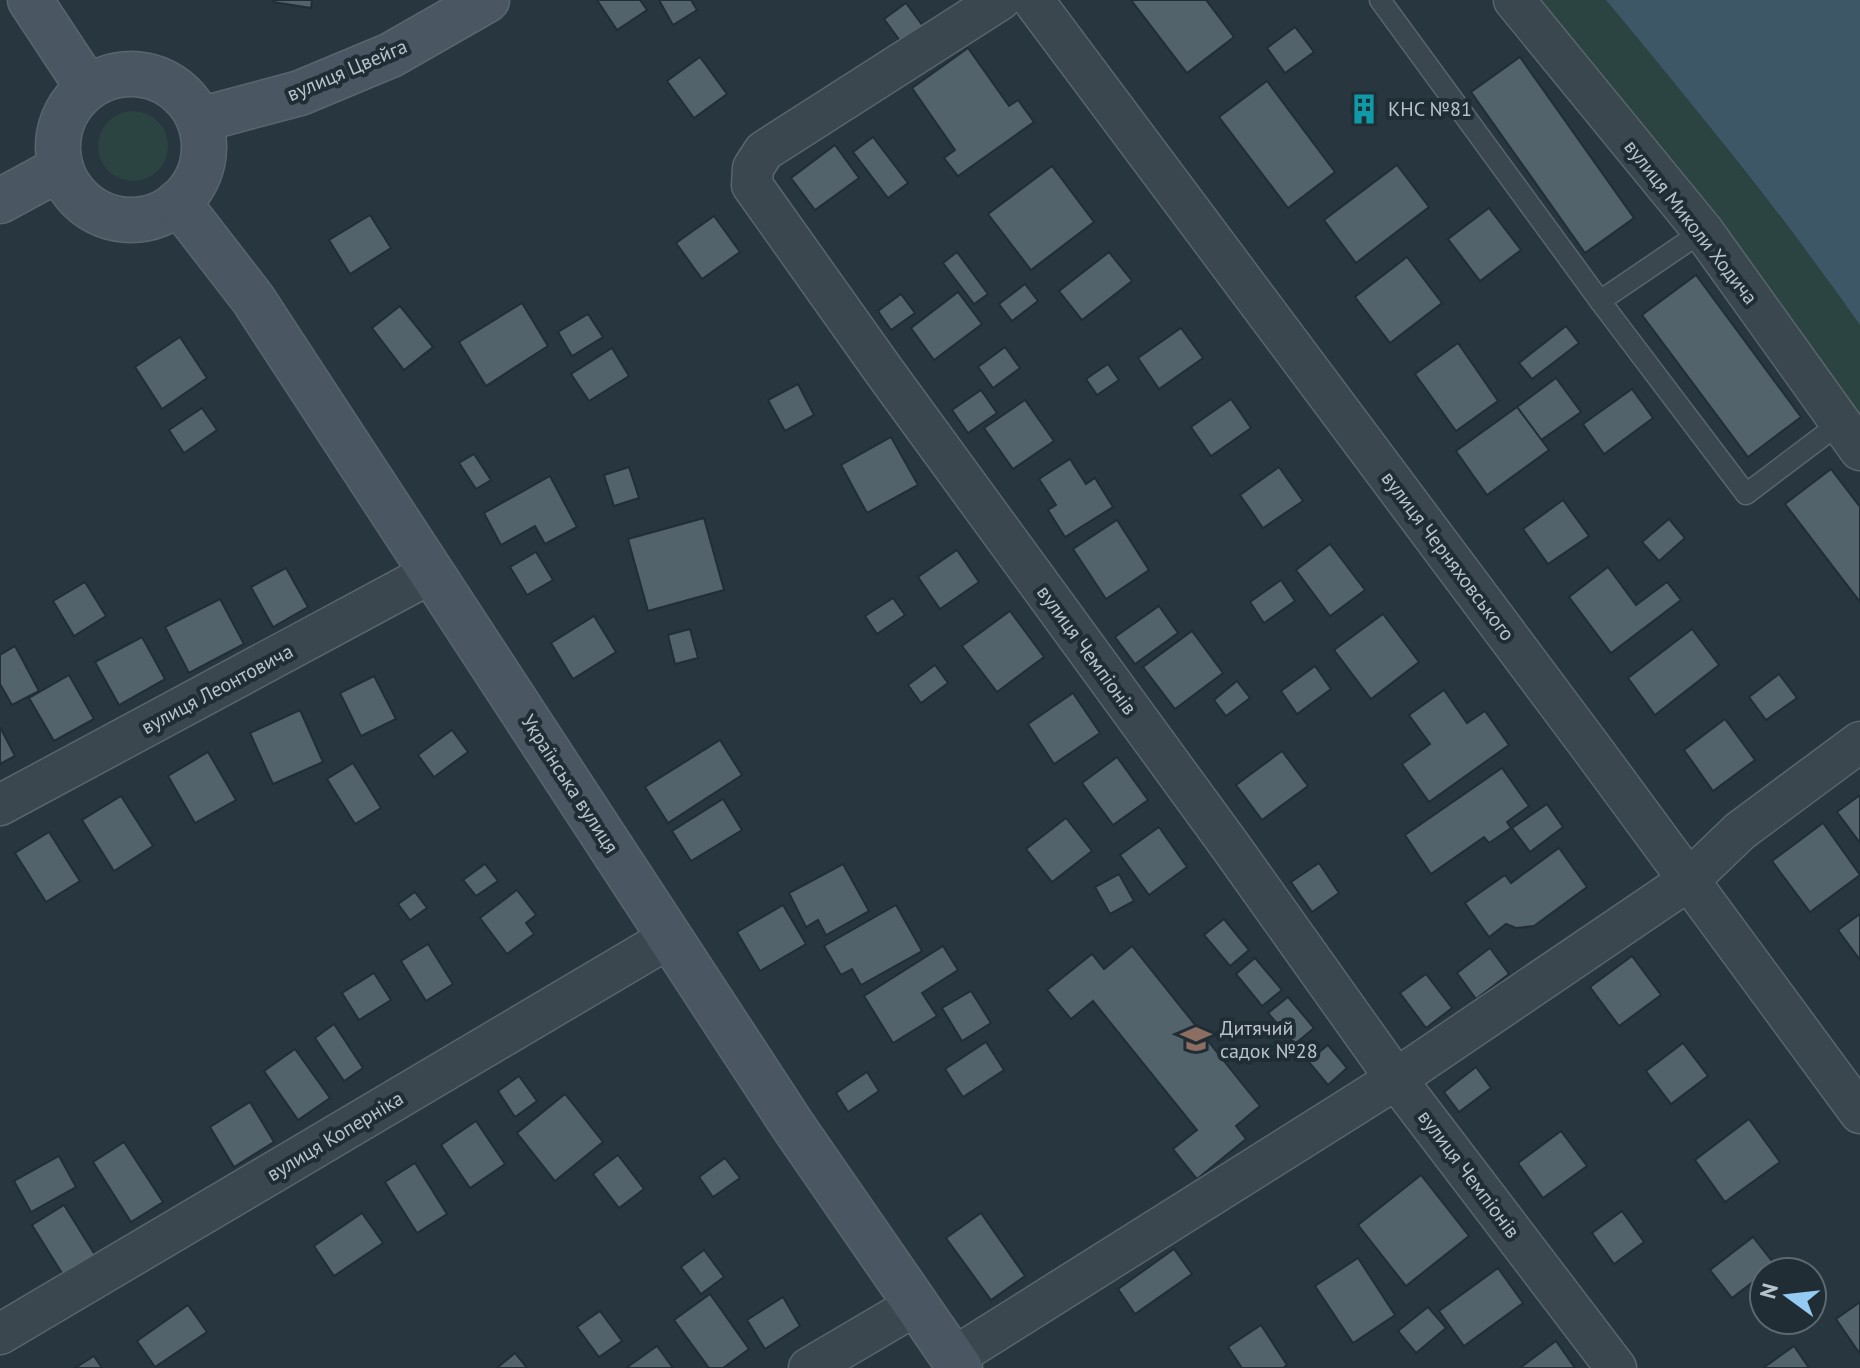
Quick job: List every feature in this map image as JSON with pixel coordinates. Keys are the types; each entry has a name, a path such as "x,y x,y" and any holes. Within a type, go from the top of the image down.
{"main road":[{"path":"30,0 88,88"},
{"name":"вулиця Цвейга","path":"199,120 300,93 339,77 391,55 487,0"},
{"path":"135,74 152,77 180,93 199,120 203,155 191,188 163,212 146,218 128,220 94,210 68,184 61,168 58,138 62,123 77,98 103,80 135,74"},
{"path":"0,201 61,168"},
{"name":"Українська вулиця","path":"178,202 253,299 793,1126 957,1363"}],"street":[{"name":"вулиця Чемпіонів","path":"1000,0 764,151 753,168 752,185 1396,1079 1616,1368"},
{"name":"вулиця Черняховського","path":"1033,0 1860,1113"},
{"name":"вулиця Миколи Ходича","path":"1514,0 1703,231 1850,436"},
{"name":"вулиця Леонтовича","path":"0,805 433,572"},
{"path":"957,1363 1396,1079 1689,880 1740,831 1860,742"},
{"name":"вулиця Коперніка","path":"0,1334 669,938"},
{"path":"809,1368 916,1305"}],"lane":[{"path":"1380,0 1600,301 1746,494 1850,436"},
{"path":"1600,301 1703,231"}],"green space":[{"path":"1514,0 1606,0 1695,107 1827,277 1860,325 1860,450"},
{"path":"140,111 162,126 168,146 166,160 158,171 147,179 126,181 108,171 100,160 98,139 108,121 119,113"}],"water":[{"path":"1606,0 1860,0 1860,325 1768,200"}],"building":[{"path":"274,0 312,0 311,8"},
{"path":"597,0 640,0 647,10 617,30"},
{"path":"659,0 691,0 697,10 673,25"},
{"path":"1131,0 1206,0 1234,37 1187,73"},
{"path":"906,3 931,37 909,53 884,19"},
{"path":"1295,27 1314,52 1285,73 1267,48"},
{"path":"968,48 1009,106 1018,100 1034,122 958,176 944,158 955,150 912,88"},
{"path":"700,57 727,94 694,118 667,81"},
{"path":"1520,57 1634,218 1585,253 1471,92"},
{"path":"1267,81 1335,172 1288,208 1219,117"},
{"name":"КНС №81","path":"1364,96 1373,100 1377,109 1373,118 1364,122 1355,118 1351,109 1355,100"},
{"path":"873,137 908,183 888,198 853,152"},
{"path":"835,145 859,178 815,210 791,178"},
{"path":"1397,165 1429,207 1356,263 1324,220"},
{"path":"1052,166 1094,222 1031,270 988,214"},
{"path":"1489,208 1521,250 1480,281 1448,239"},
{"path":"370,215 391,248 350,274 329,240"},
{"path":"714,216 740,252 702,279 676,243"},
{"path":"957,252 988,294 974,304 943,263"},
{"path":"1109,252 1132,281 1082,320 1059,291"},
{"path":"1407,257 1442,303 1390,343 1355,297"},
{"path":"1696,275 1801,417 1748,457 1642,315"},
{"path":"1025,284 1038,301 1012,321 999,304"},
{"path":"958,292 982,324 934,360 911,328"},
{"path":"901,294 915,313 891,330 878,311"},
{"path":"522,303 548,346 486,386 459,342"},
{"path":"400,306 433,347 404,370 372,328"},
{"path":"588,314 603,337 572,356 558,332"},
{"path":"1566,326 1579,343 1532,379 1519,363"},
{"path":"1181,328 1203,358 1159,389 1138,358"},
{"path":"180,337 207,378 162,409 135,367"},
{"path":"1458,343 1498,401 1456,431 1415,374"},
{"path":"1005,347 1020,368 993,388 978,367"},
{"path":"612,348 629,376 589,401 571,374"},
{"path":"1108,364 1119,380 1097,395 1086,379"},
{"path":"1556,378 1581,412 1541,440 1517,407"},
{"path":"798,384 814,415 785,431 768,400"},
{"path":"1632,389 1653,418 1604,454 1583,424"},
{"path":"981,390 997,413 968,433 952,410"},
{"path":"1231,399 1251,428 1211,456 1191,427"},
{"path":"1025,400 1054,441 1013,469 984,428"},
{"path":"1517,407 1549,450 1487,495 1456,451"},
{"path":"202,408 217,430 184,453 169,430"},
{"path":"891,437 918,485 867,513 841,465"},
{"path":"474,454 491,480 476,489 459,463"},
{"path":"1070,459 1086,484 1095,478 1113,507 1065,537 1048,510 1056,505 1039,479"},
{"path":"629,467 639,498 614,506 604,475"},
{"path":"1279,467 1303,501 1263,528 1240,495"},
{"path":"1831,469 1860,507 1860,602 1785,504"},
{"path":"550,476 577,527 545,544 535,526 501,545 484,513"},
{"path":"1563,500 1589,536 1548,564 1523,529"},
{"path":"704,518 724,590 648,611 628,539"},
{"path":"1669,519 1685,538 1659,561 1642,542"},
{"path":"1117,520 1149,570 1106,599 1073,549"},
{"path":"1330,544 1365,590 1330,616 1296,570"},
{"path":"957,550 979,582 940,609 918,577"},
{"path":"536,552 553,580 527,595 510,567"},
{"path":"1608,567 1636,605 1667,582 1681,600 1611,653 1569,597"},
{"path":"286,568 308,607 273,627 251,587"},
{"path":"1281,580 1295,601 1264,623 1250,602"},
{"path":"85,582 106,616 74,636 53,601"},
{"path":"893,598 905,615 877,634 865,616"},
{"path":"220,599 244,644 189,673 165,627"},
{"path":"1159,606 1178,633 1135,664 1115,637"},
{"path":"1010,611 1044,657 997,692 962,646"},
{"path":"1383,614 1419,662 1371,699 1334,650"},
{"path":"594,616 616,652 573,679 551,643"},
{"path":"690,629 698,658 675,664 668,635"},
{"path":"1692,629 1719,665 1655,715 1628,678"},
{"path":"1192,631 1223,673 1175,709 1143,667"},
{"path":"142,637 165,679 119,705 95,662"},
{"path":"15,646 39,691 12,705 0,684 0,655"},
{"path":"935,665 948,683 921,703 908,685"},
{"path":"1315,666 1331,689 1297,714 1281,691"},
{"path":"1779,674 1797,698 1766,720 1749,697"},
{"path":"69,675 94,719 54,741 29,698"},
{"path":"374,676 396,719 361,736 340,693"},
{"path":"1237,681 1250,698 1226,716 1214,700"},
{"path":"1444,690 1467,723 1485,711 1509,745 1429,802 1402,764 1430,744 1409,715"},
{"path":"1073,693 1100,733 1054,764 1028,724"},
{"path":"300,710 323,762 273,784 250,733"},
{"path":"1725,719 1755,760 1713,791 1684,750"},
{"path":"0,727 15,756 0,764"},
{"path":"452,730 468,752 434,777 418,755"},
{"path":"720,740 742,775 668,823 645,787"},
{"path":"1282,751 1308,786 1262,820 1236,785"},
{"path":"208,752 236,800 195,823 168,776"},
{"path":"1117,757 1148,800 1113,825 1082,783"},
{"path":"353,763 381,808 355,824 327,779"},
{"path":"1502,768 1529,806 1507,822 1511,828 1489,843 1484,837 1431,874 1405,835"},
{"path":"1860,795 1860,843 1837,812"},
{"path":"121,796 153,846 114,871 82,820"},
{"path":"723,799 742,830 691,861 672,831"},
{"path":"1547,804 1563,827 1530,852 1512,828"},
{"path":"1066,818 1092,851 1052,882 1026,849"},
{"path":"1823,823 1860,875 1810,912 1772,861"},
{"path":"1159,827 1187,867 1149,895 1120,855"},
{"path":"49,832 80,881 46,902 15,853"},
{"path":"1559,848 1587,887 1534,926 1516,928 1506,924 1489,937 1465,903 1505,875 1511,883"},
{"path":"1319,863 1339,893 1312,912 1291,882"},
{"path":"485,864 498,881 476,896 463,880"},
{"path":"843,864 869,911 826,935 818,920 806,927 789,893"},
{"path":"1119,874 1134,901 1110,914 1095,887"},
{"path":"517,890 536,915 526,923 534,934 507,954 480,918"},
{"path":"415,892 427,908 410,920 398,904"},
{"path":"783,905 806,944 760,971 737,932"},
{"path":"896,905 922,951 861,985 852,969 841,975 824,946"},
{"path":"1860,914 1860,960 1838,930"},
{"path":"1224,919 1249,950 1230,966 1204,935"},
{"path":"428,944 453,984 426,1001 401,961"},
{"path":"943,946 958,970 922,993 937,1016 893,1043 864,996"},
{"path":"1132,946 1260,1106 1236,1126 1246,1139 1197,1179 1173,1149 1197,1130 1093,1001 1071,1019 1047,990 1092,954 1104,969"},
{"path":"1490,948 1509,974 1476,999 1457,973"},
{"path":"1632,956 1661,995 1619,1026 1590,987"},
{"path":"1255,958 1282,990 1262,1006 1236,974"},
{"path":"374,973 391,1000 359,1020 342,993"},
{"path":"1426,974 1452,1008 1426,1028 1400,993"},
{"path":"971,991 991,1023 962,1041 942,1008"},
{"path":"1288,997 1314,1028 1295,1044 1268,1013"},
{"path":"334,1024 363,1068 344,1081 315,1038"},
{"path":"986,1042 1004,1070 963,1097 945,1069"},
{"path":"1683,1043 1708,1076 1671,1104 1646,1071"},
{"path":"1328,1045 1347,1068 1328,1085 1308,1061"},
{"path":"295,1049 330,1098 298,1120 264,1071"},
{"path":"1476,1067 1491,1088 1459,1112 1444,1092"},
{"path":"867,1072 879,1091 848,1112 836,1093"},
{"path":"519,1076 537,1101 515,1117 498,1091"},
{"path":"565,1094 603,1142 555,1181 517,1133"},
{"path":"250,1102 274,1142 234,1167 210,1127"},
{"path":"1749,1119 1780,1162 1725,1202 1695,1160"},
{"path":"476,1121 505,1164 470,1188 441,1145"},
{"path":"1561,1131 1587,1166 1543,1198 1518,1163"},
{"path":"124,1142 163,1202 131,1222 93,1162"},
{"path":"618,1155 644,1189 619,1208 593,1174"},
{"path":"59,1156 76,1187 31,1212 14,1181"},
{"path":"725,1158 740,1178 713,1197 699,1177"},
{"path":"415,1163 447,1214 417,1233 385,1182"},
{"path":"1421,1175 1469,1236 1406,1286 1358,1225"},
{"path":"64,1205 100,1263 68,1283 32,1225"},
{"path":"1622,1211 1644,1242 1614,1264 1592,1233"},
{"path":"362,1213 383,1243 334,1276 314,1246"},
{"path":"981,1213 1025,1276 991,1300 946,1238"},
{"path":"1753,1237 1768,1256 1748,1256 1748,1286 1732,1298 1710,1270"},
{"path":"1174,1249 1192,1274 1135,1314 1118,1289"},
{"path":"704,1250 724,1277 701,1294 681,1267"},
{"path":"1358,1258 1395,1315 1353,1343 1315,1286"},
{"path":"1498,1268 1523,1303 1464,1346 1439,1311"},
{"path":"710,1294 749,1349 723,1368 709,1368 674,1320"},
{"path":"783,1297 800,1326 765,1349 747,1320"},
{"path":"1860,1302 1860,1354 1836,1319"},
{"path":"188,1305 207,1332 155,1367 137,1341"},
{"path":"1428,1307 1446,1328 1416,1353 1398,1331"},
{"path":"600,1311 622,1341 599,1357 577,1327"},
{"path":"1261,1325 1287,1365 1283,1368 1242,1368 1228,1347"},
{"path":"1556,1341 1575,1368 1520,1368"},
{"path":"657,1346 673,1368 626,1368"},
{"path":"1794,1346 1809,1368 1763,1368"},
{"path":"515,1353 527,1368 497,1368"},
{"path":"94,1356 102,1368 75,1368"}],"place":[{"name":"КНС №81","path":"1364,109"},
{"name":"Дитячий садок №28","path":"1196,1039"}]}
